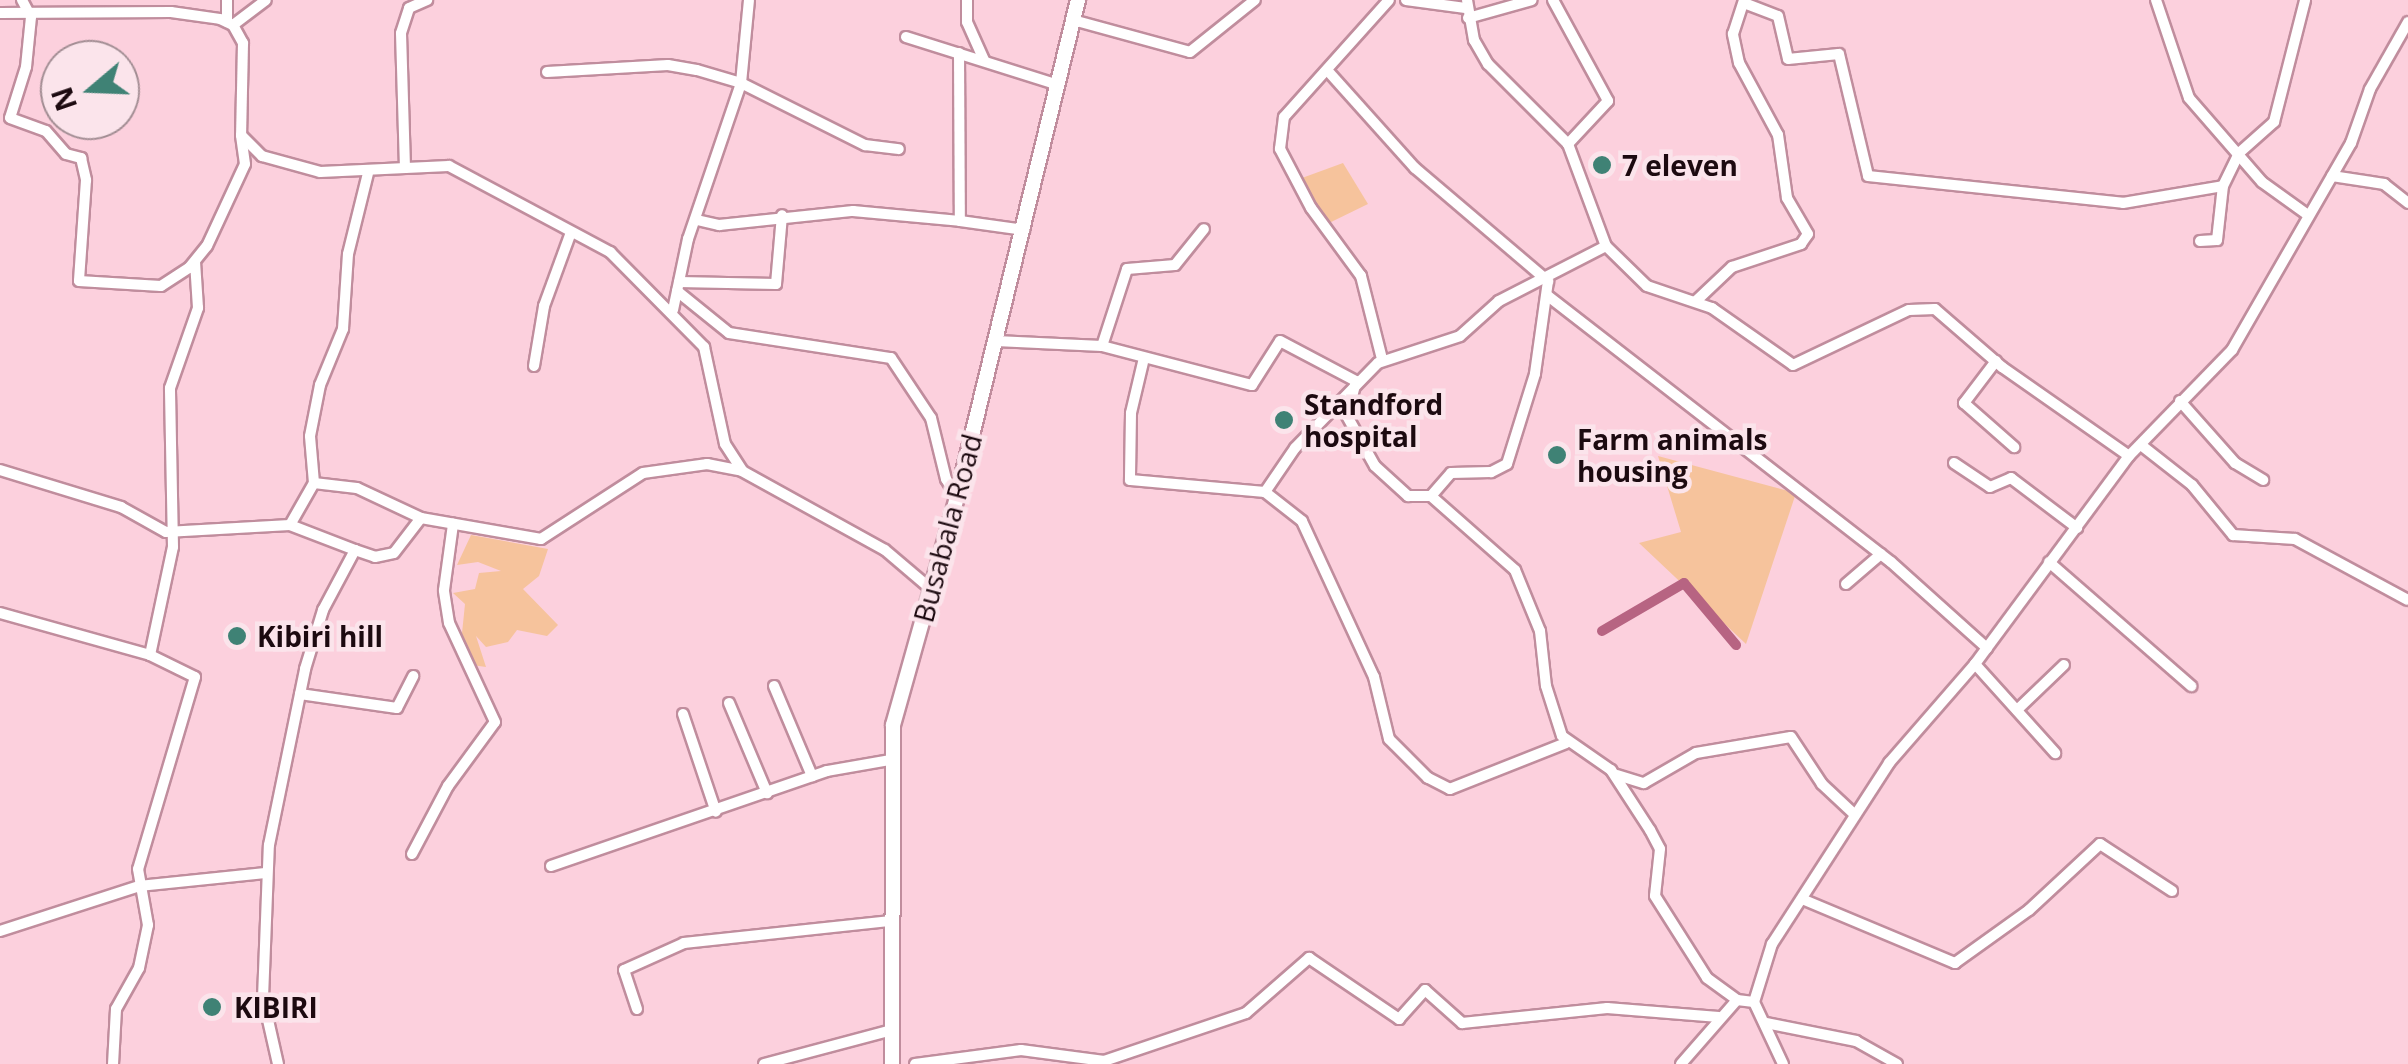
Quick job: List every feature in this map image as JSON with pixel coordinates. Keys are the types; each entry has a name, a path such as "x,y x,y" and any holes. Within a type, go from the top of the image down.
{"street":[{"path":"22,0 30,17 26,67 10,118 46,131 66,154 81,158 86,180 79,280 161,286 195,262 246,164 262,156"},
{"path":"133,0 136,13"},
{"path":"226,0 230,24 244,50 241,134 246,164"},
{"path":"0,14 30,17 136,13 230,24 266,0"},
{"path":"405,168 401,33 409,8 427,0"},
{"path":"673,310 697,220 742,83 749,0"},
{"path":"967,0 967,22 984,60"},
{"name":"Busabala Road","path":"892,1064 893,724 957,497 1078,0"},
{"path":"1072,20 1190,52 1254,0"},
{"path":"1382,359 1361,276 1311,208 1280,149 1284,116 1389,0"},
{"path":"1406,0 1466,9 1532,0"},
{"path":"1553,0 1608,99 1568,144"},
{"path":"2156,0 2189,98 2262,182 2308,216"},
{"path":"2200,240 2217,240 2223,186 2240,154 2274,122 2305,0"},
{"path":"1696,301 1732,267 1801,244 1808,234 1788,198 1778,135 1740,63 1732,34 1744,1 1778,16 1788,59 1839,54 1868,176 2123,202 2223,186"},
{"path":"1466,9 1488,64 1568,144 1606,246 1647,286 1696,301 1793,366 1922,306 1948,316 1996,361 2129,456"},
{"path":"1783,1064 1754,1002 1772,944 1890,763 1975,664 2129,456 2232,350 2332,176 2408,22"},
{"path":"906,37 1058,85"},
{"path":"959,53 960,221"},
{"path":"547,72 668,65 742,83 865,145 899,148"},
{"path":"1327,70 1415,168 1548,282 1535,374 1507,464 1491,472 1451,472 1431,496"},
{"path":"241,134 262,156 320,172 368,173 435,164 467,172 535,206 570,236 621,259 673,310 708,355 721,429 742,471"},
{"path":"290,525 314,483 310,436 320,385 343,329 348,254 368,173"},
{"path":"2332,176 2384,184 2408,203"},
{"path":"697,220 718,225 853,210 1025,230"},
{"path":"678,287 773,286 782,215"},
{"path":"1102,346 1127,269 1175,265 1204,229"},
{"path":"534,366 544,306 570,236"},
{"path":"1266,492 1294,448 1356,381 1382,359 1460,336 1499,301 1548,282 1606,246"},
{"path":"150,655 174,533 170,388 198,308 195,262"},
{"path":"678,287 729,332 891,358 930,418 946,480 957,497"},
{"path":"1548,296 1881,554 1987,648"},
{"path":"996,342 1102,346 1252,386 1280,341 1356,381"},
{"path":"1144,358 1130,413 1130,480 1266,492 1302,521 1371,668 1389,739 1428,778 1450,789 1566,742"},
{"path":"1996,361 1964,403 2014,446"},
{"path":"1356,381 1347,416 1367,456 1408,496 1431,496 1507,559 1520,579 1566,742 1616,775 1644,784 1696,753 1791,737 1822,784 1855,815"},
{"path":"2180,400 2235,463 2263,480"},
{"path":"2141,444 2192,485 2233,535 2294,539 2408,600"},
{"path":"1954,462 1990,487 2011,478 2076,528"},
{"path":"314,483 357,488 421,518 541,539 654,469 692,463 742,471 886,550 932,590"},
{"path":"0,470 52,482 174,533 290,525 375,557 394,553 421,518"},
{"path":"412,854 448,786 496,722 449,623 444,590 453,524"},
{"path":"278,1064 263,998 265,873 300,694 323,610 355,550"},
{"path":"1846,584 1881,554"},
{"path":"2049,562 2191,686"},
{"path":"0,614 150,655 190,671 196,686 138,869 145,946 116,1009 113,1064"},
{"path":"1975,664 2056,754"},
{"path":"2017,710 2064,665"},
{"path":"300,694 396,708 413,676"},
{"path":"774,686 812,776"},
{"path":"729,703 767,793"},
{"path":"683,714 716,812"},
{"path":"551,866 812,776 890,760"},
{"path":"1616,775 1660,849 1655,896 1708,978 1737,1000 1754,1002"},
{"path":"1802,899 1955,963 2018,919 2100,844 2172,891"},
{"path":"0,931 140,886 265,873"},
{"path":"637,1009 624,970 684,943 891,920"},
{"path":"915,1064 1020,1050 1104,1061 1246,1013 1309,958 1398,1020 1425,990 1462,1023 1607,1008 1719,1017"},
{"path":"1682,1064 1737,1000"},
{"path":"1766,1023 1856,1041 1897,1064"},
{"path":"764,1064 892,1030"}],"shaded area":[{"path":"1343,163 1368,204 1327,224 1302,178"},
{"path":"1658,456 1796,493 1746,644 1639,543 1681,532"},
{"path":"471,535 548,549 539,576 523,589 558,625 547,636 517,630 508,642 486,647 476,636 486,667 472,665 461,643 465,604 453,593 475,589 479,573 501,571 478,562 457,565"}],"waterway":[{"path":"1602,631 1684,583 1736,645"}],"place":[{"name":"7 eleven","path":"1602,165"},
{"name":"Standford hospital","path":"1284,420"},
{"name":"Farm animals housing","path":"1557,455"},
{"name":"Kibiri hill","path":"237,636"},
{"name":"KIBIRI","path":"212,1007"}]}
